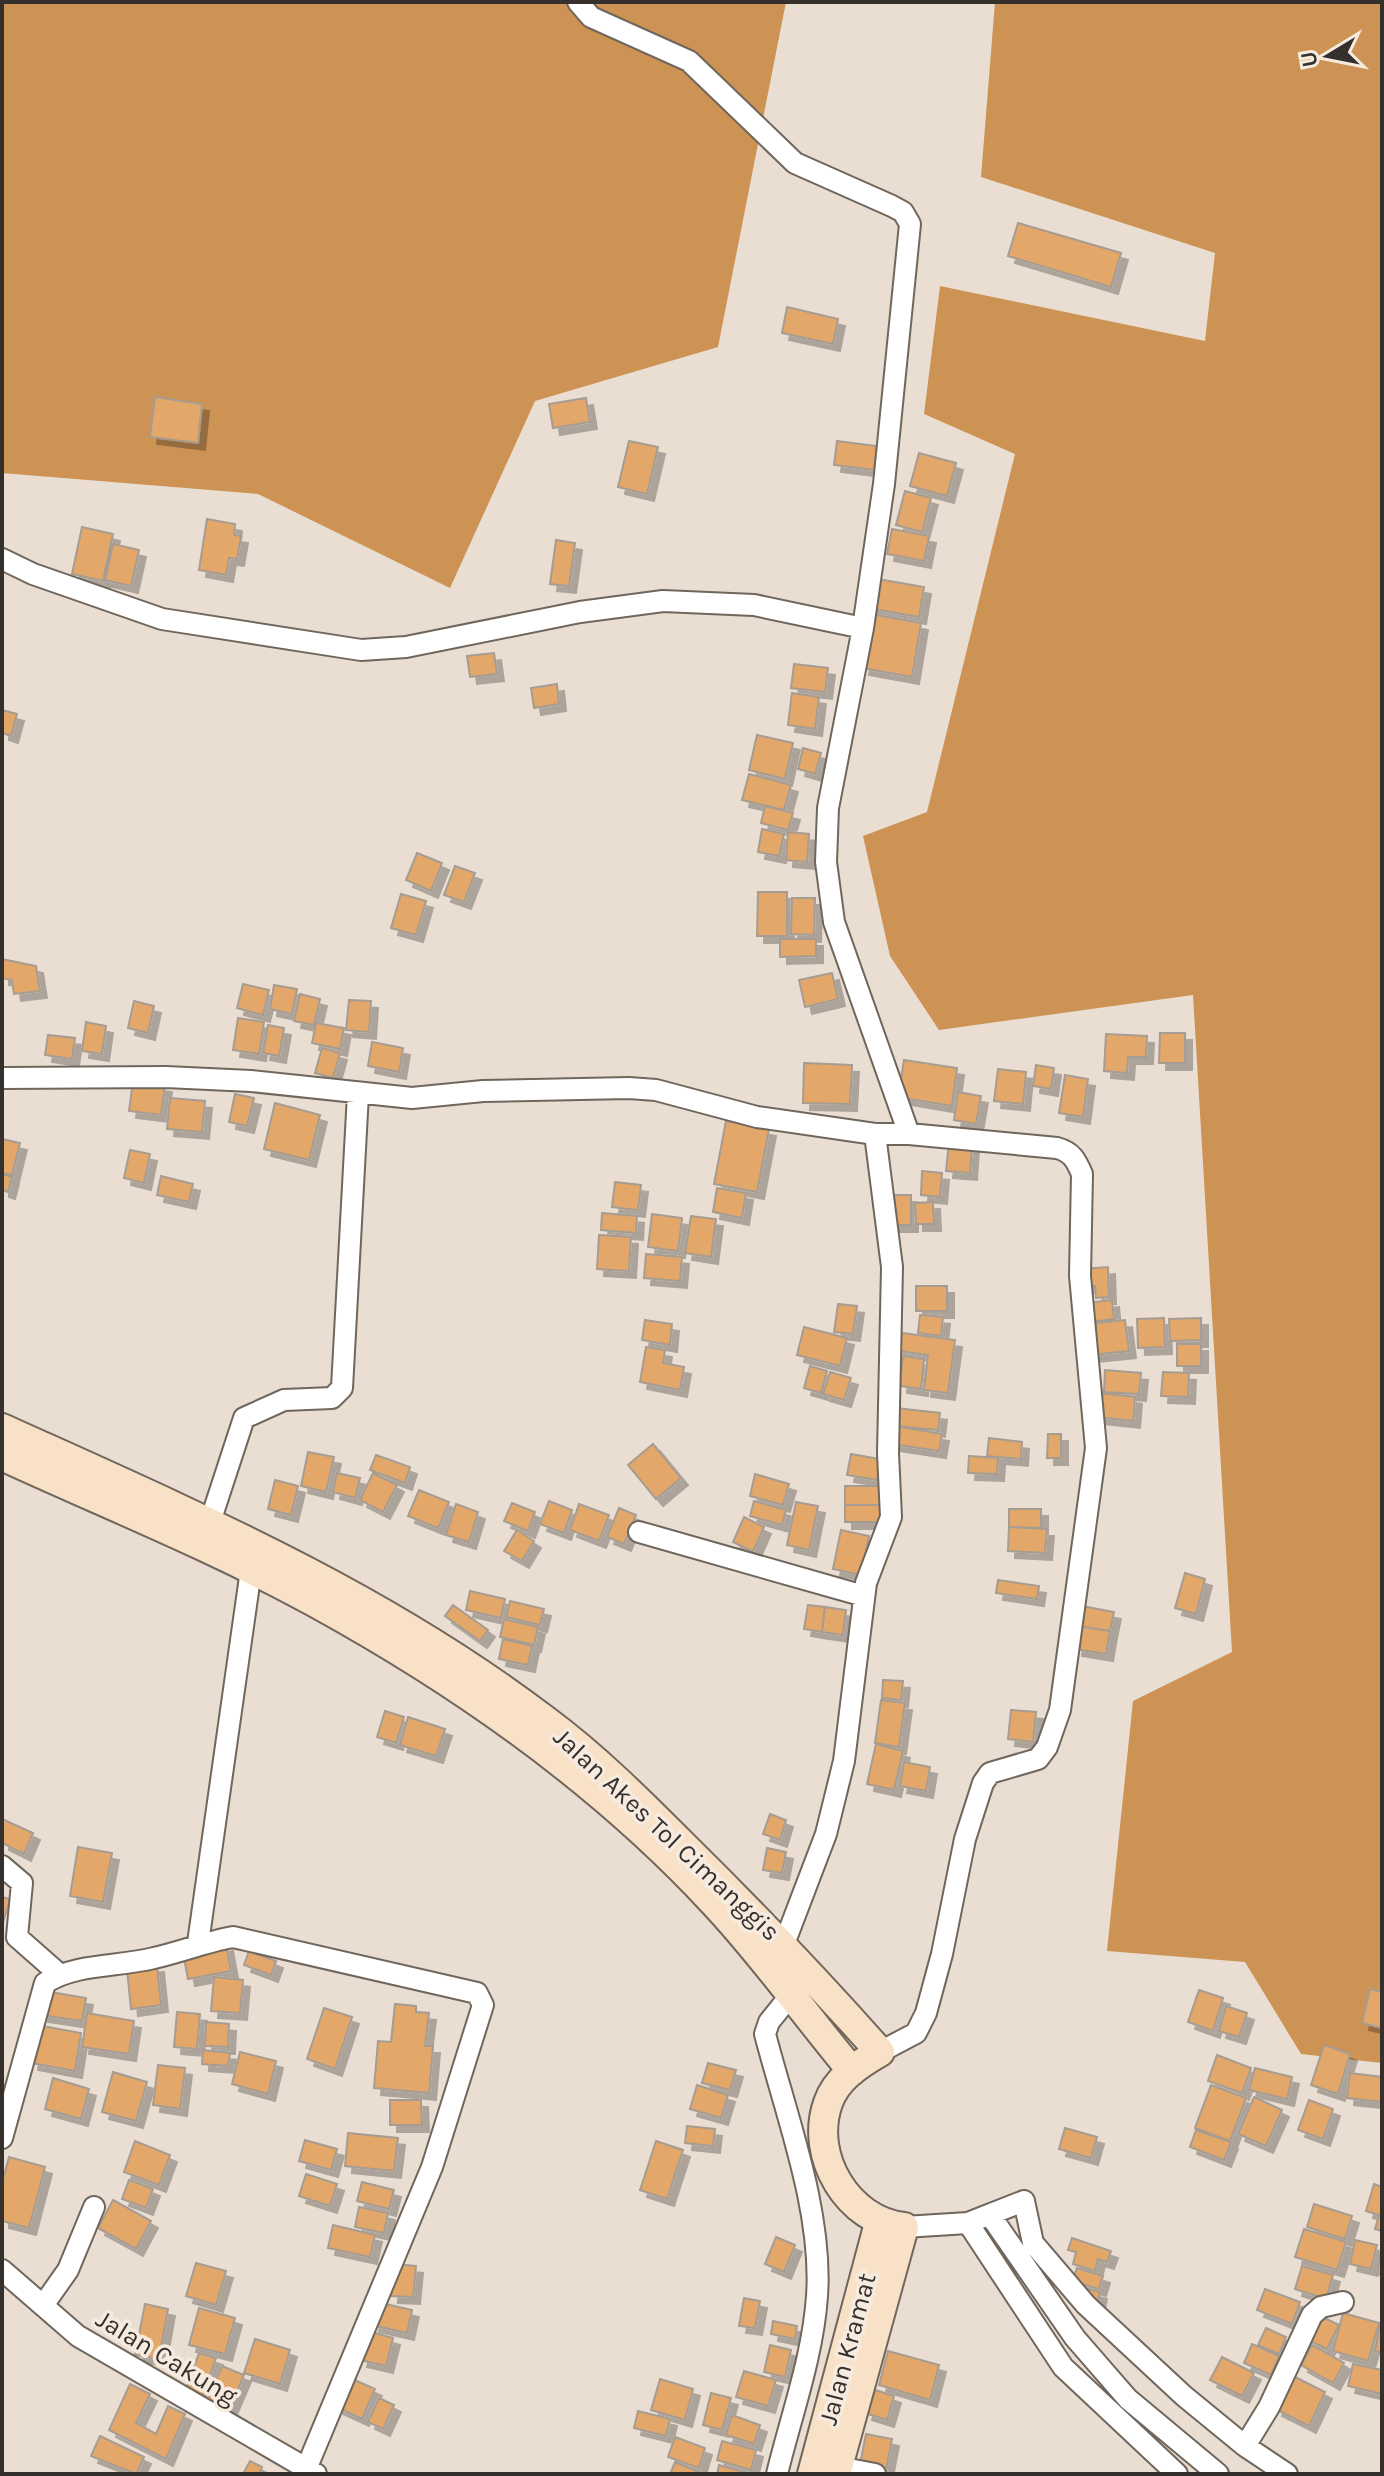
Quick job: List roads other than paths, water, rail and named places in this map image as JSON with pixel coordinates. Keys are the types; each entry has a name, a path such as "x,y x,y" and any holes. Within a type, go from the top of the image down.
{"main road":[{"name":"Jalan Akes Tol Cimanggis","path":"2,1428 210,1522 317,1589 402,1652 536,1742 611,1805 714,1903 852,2071"},
{"name":"Jalan Akes Tol Cimanggis","path":"2,1456 251,1570 317,1589 425,1637 545,1720 621,1783 784,1944 880,2052"},
{"path":"880,2052 852,2071 828,2102 824,2145 839,2185 892,2225"},
{"name":"Jalan Kramat","path":"829,2472 892,2225"}],"street":[{"path":"578,2 591,17 689,61 795,163 892,206 903,212 910,224 884,484 863,628 828,808 828,890 834,922 909,1134"},
{"path":"2,559 33,574 162,619 361,650 406,647 580,612 663,601 754,605 863,628"},
{"path":"2,1078 180,1078 420,1098 499,1091 629,1088 656,1090 757,1117 875,1134 909,1134 1068,1151 1082,1174 1080,1276 1096,1448 1060,1710 1047,1747 1038,1759 990,1773 983,1783 965,1839 942,1954 926,2013 916,2033 880,2052"},
{"path":"210,1522 244,1418 284,1400 332,1398 342,1388 358,1094"},
{"path":"784,1944 826,1834 844,1761 864,1596 891,1517 888,1453 892,1267 875,1134"},
{"path":"639,1532 864,1596"},
{"path":"198,1943 251,1570"},
{"path":"2,1866 22,1883 17,1937 59,1974"},
{"path":"2,2138 45,1983 59,1974 155,1958 198,1943 233,1937 477,1993 483,2005 432,2167 308,2472"},
{"path":"777,2474 811,2336 817,2294 812,2217 765,2034 769,2022 790,1996"},
{"path":"892,2225 968,2223 1024,2201 1033,2243 1086,2305 1184,2396 1245,2446 1287,2474"},
{"path":"44,2304 68,2270 94,2207"},
{"path":"990,2215 1075,2338 1128,2399 1218,2474"},
{"path":"968,2223 1063,2367 1177,2474"},
{"name":"Jalan Cakung","path":"2,2270 78,2336 308,2472"},
{"path":"1245,2446 1269,2407 1312,2315 1321,2307 1343,2302"},
{"path":"829,2472 875,2474"}]}
